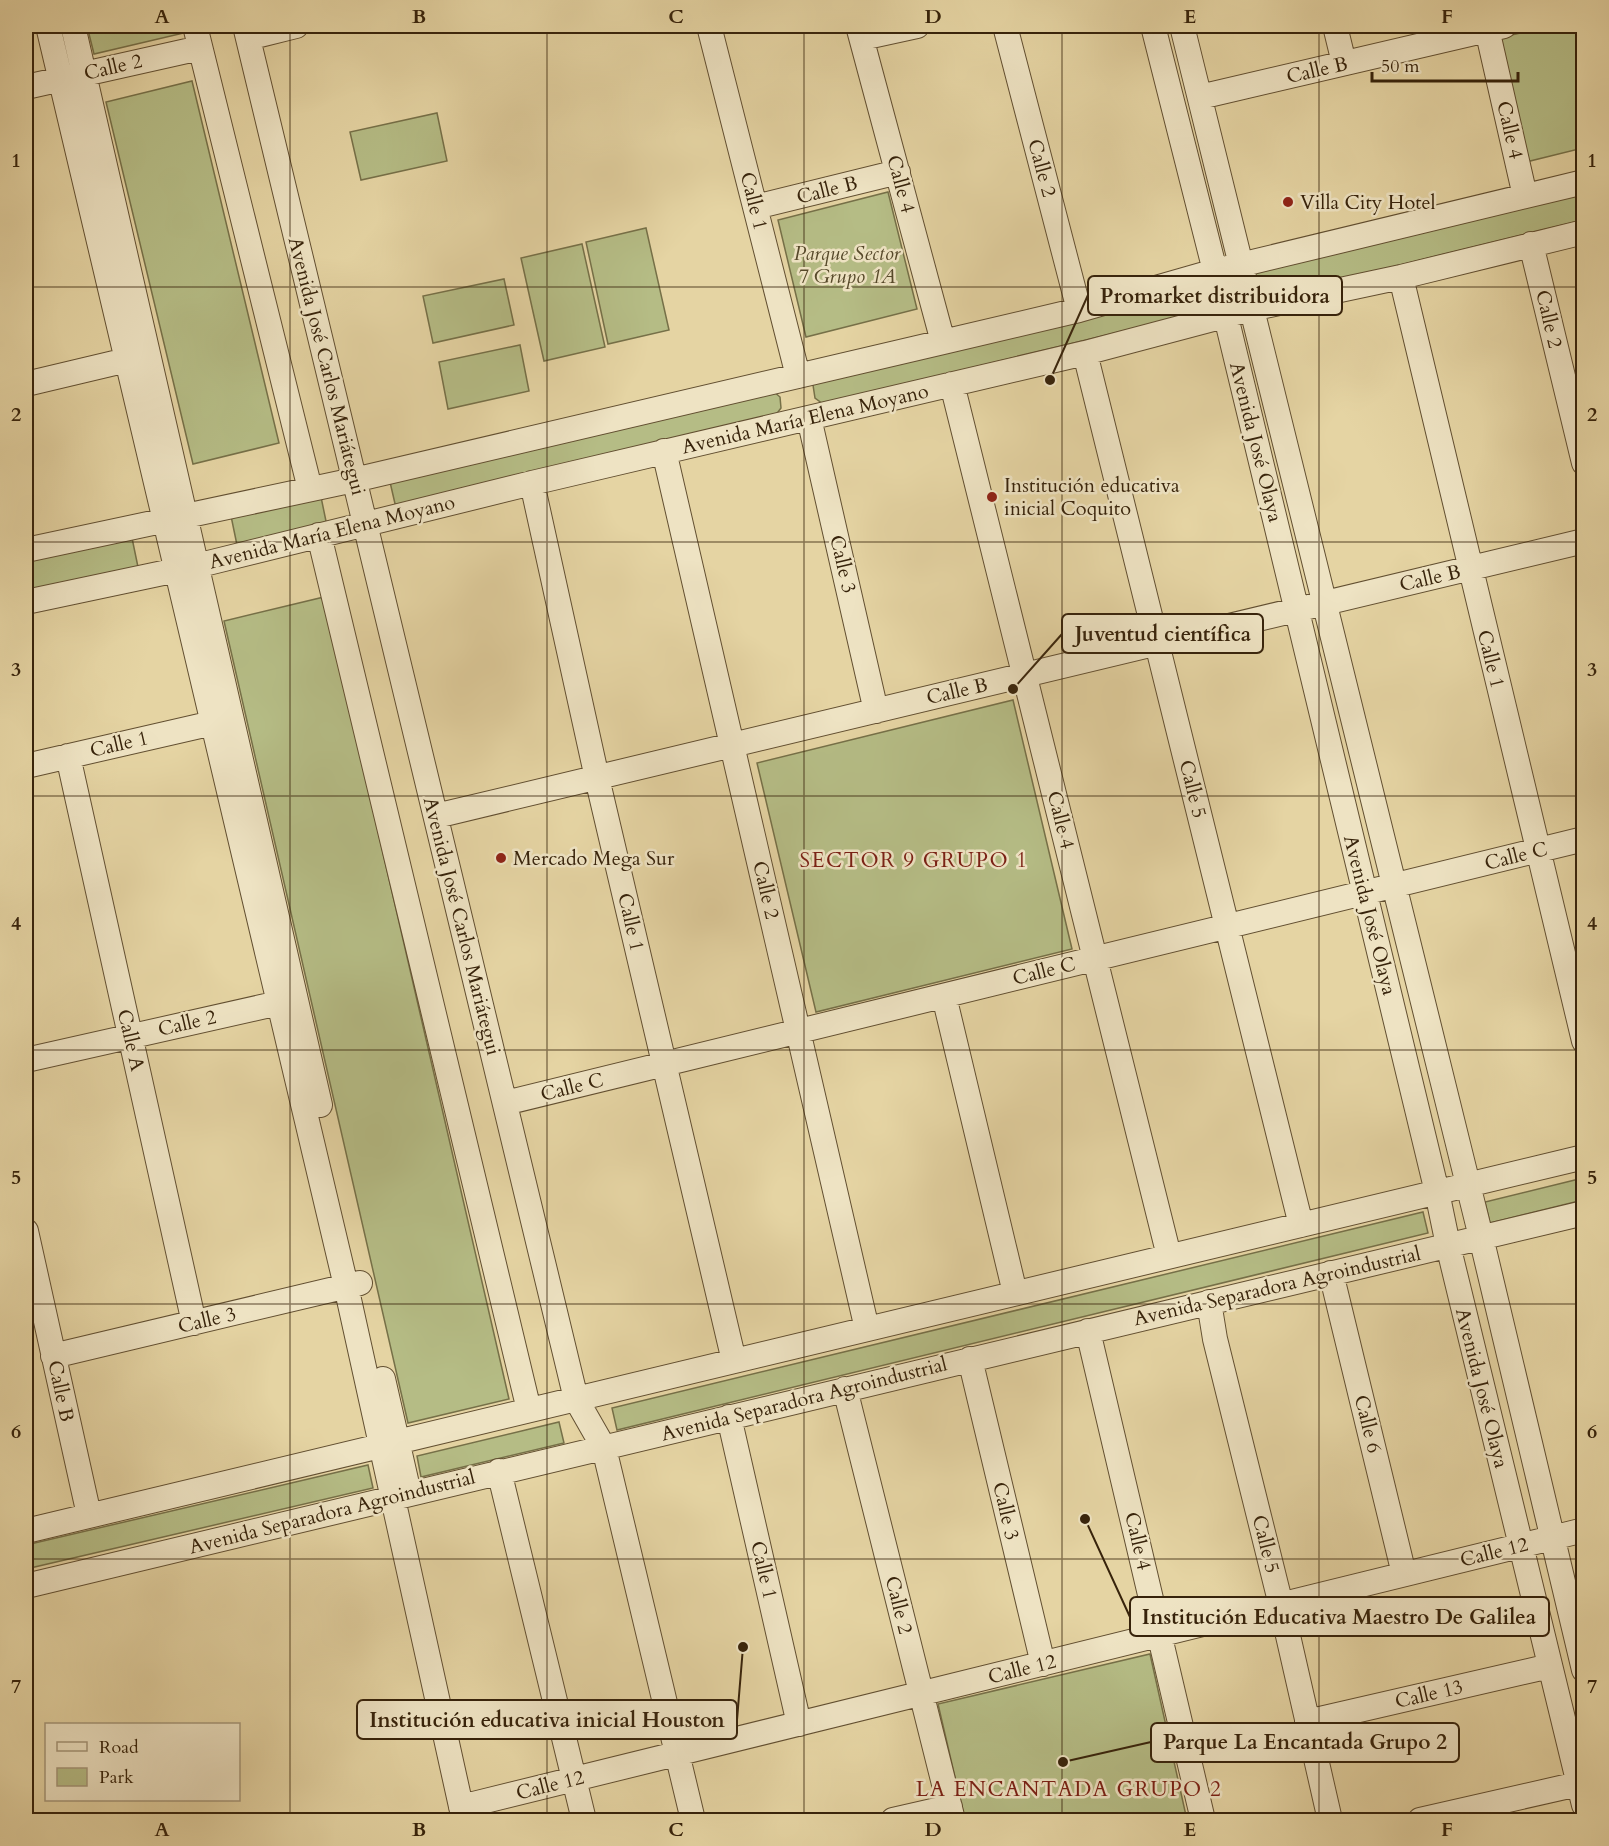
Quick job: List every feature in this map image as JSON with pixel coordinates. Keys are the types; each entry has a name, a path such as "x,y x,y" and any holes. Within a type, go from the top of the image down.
{"street":[{"path":"48,26 72,76 187,568 389,1443 463,1814"},
{"path":"73,26 72,76 127,360 175,519"},
{"path":"246,32 296,26"},
{"name":"Calle 1","path":"709,26 798,376"},
{"path":"860,32 917,26"},
{"name":"Calle 2","path":"1005,26 1079,310"},
{"name":"Avenida José Olaya","path":"1153,26 1298,609 1364,894 1581,1794"},
{"name":"Avenida José Olaya","path":"1182,26 1481,1237 1584,1670"},
{"path":"1335,26 1344,63"},
{"name":"Calle B","path":"1200,97 1496,27"},
{"name":"Calle 4","path":"1496,27 1525,196"},
{"name":"Avenida José Carlos Mariátegui","path":"246,32 576,1399 604,1448 693,1821"},
{"name":"Calle 4","path":"860,32 943,342"},
{"path":"197,37 310,489"},
{"name":"Calle 2","path":"26,87 72,76 197,37"},
{"name":"Calle B","path":"755,207 898,172"},
{"path":"26,550 354,480 1079,310 1215,271 1584,182"},
{"name":"Avenida María Elena Moyano","path":"26,602 187,568 532,483 1085,353 1251,309 1401,277 1584,232"},
{"name":"Calle 2","path":"1532,244 1584,463"},
{"name":"Calle 1","path":"1401,277 1584,1041"},
{"name":"Calle 5","path":"1085,353 1301,1225"},
{"path":"26,384 127,360"},
{"name":"Calle 4","path":"952,384 1169,1257"},
{"name":"Calle 3","path":"809,418 876,711"},
{"name":"Calle 2","path":"664,452 867,1329"},
{"name":"Calle 1","path":"532,483 597,778 734,1361"},
{"path":"319,535 529,1410"},
{"name":"Calle B","path":"436,816 1584,541"},
{"path":"187,568 213,723 279,1003 353,1285"},
{"name":"Calle 1","path":"26,765 213,723"},
{"name":"Calle A","path":"68,756 194,1323"},
{"name":"Calle C","path":"505,1103 1584,839"},
{"path":"944,996 1015,1293"},
{"name":"Calle 2","path":"26,1060 279,1003"},
{"path":"26,1530 1584,1157"},
{"name":"Avenida Separadora Agroindustrial","path":"26,1586 1584,1213"},
{"name":"Calle B","path":"26,1231 89,1515"},
{"name":"Calle 6","path":"1331,1273 1404,1574"},
{"name":"Calle 3","path":"53,1356 353,1285"},
{"name":"Calle 5","path":"1209,1302 1215,1339 1281,1605 1330,1821"},
{"name":"Calle 4","path":"1088,1331 1203,1821"},
{"name":"Calle 3","path":"970,1359 1043,1664"},
{"name":"Calle 2","path":"844,1389 952,1814"},
{"name":"Calle 1","path":"729,1417 799,1724"},
{"path":"499,1471 584,1821"},
{"name":"Calle 12","path":"463,1814 574,1779 1584,1530"},
{"name":"Calle 13","path":"1307,1722 1550,1666"},
{"path":"1420,1821 1581,1794"},
{"path":"893,1821 952,1814"}],"green space":[{"path":"87,26 187,26 188,32 94,54"},
{"path":"1552,26 1583,26 1583,148 1526,162 1498,38"},
{"path":"192,81 279,443 193,464 106,102"},
{"path":"437,113 447,161 361,180 350,132"},
{"name":"Parque Sector 7 Grupo 1A","path":"888,192 917,309 806,337 778,220"},
{"path":"1583,193 1583,220 1262,299 1250,278 1257,272"},
{"path":"646,228 669,330 608,344 586,242"},
{"path":"582,244 605,347 544,361 521,258"},
{"path":"504,279 514,325 433,343 423,296"},
{"path":"1196,287 1205,295 1205,311 823,404 815,398 813,385 819,378"},
{"path":"520,345 529,391 448,409 439,362"},
{"path":"773,391 780,397 781,408 775,416 396,508 390,482"},
{"path":"321,497 327,526 237,545 231,516"},
{"path":"132,538 138,567 26,592 26,562"},
{"path":"324,597 509,1399 408,1423 224,621"},
{"path":"1013,700 1072,949 816,1012 757,763"},
{"path":"1583,1178 1583,1200 1490,1223 1485,1202"},
{"path":"1423,1212 1428,1233 617,1430 612,1408"},
{"path":"559,1422 564,1443 421,1477 417,1456"},
{"path":"368,1465 373,1488 26,1569 26,1545"},
{"path":"1150,1654 1187,1820 965,1820 938,1704"}],"place":[{"name":"Villa City Hotel","path":"1288,202"},
{"name":"Promarket distribuidora","path":"1050,380"},
{"name":"Institución educativa inicial Coquito","path":"992,497"},
{"name":"Juventud científica","path":"1013,689"},
{"name":"Mercado Mega Sur","path":"501,858"},
{"name":"Institución Educativa Maestro De Galilea","path":"1085,1519"},
{"name":"Institución educativa inicial Houston","path":"743,1647"},
{"name":"Parque La Encantada Grupo 2","path":"1063,1762"}],"district":[{"name":"SECTOR 9 GRUPO 1","path":"914,860"},
{"name":"LA ENCANTADA GRUPO 2","path":"1069,1789"}]}
